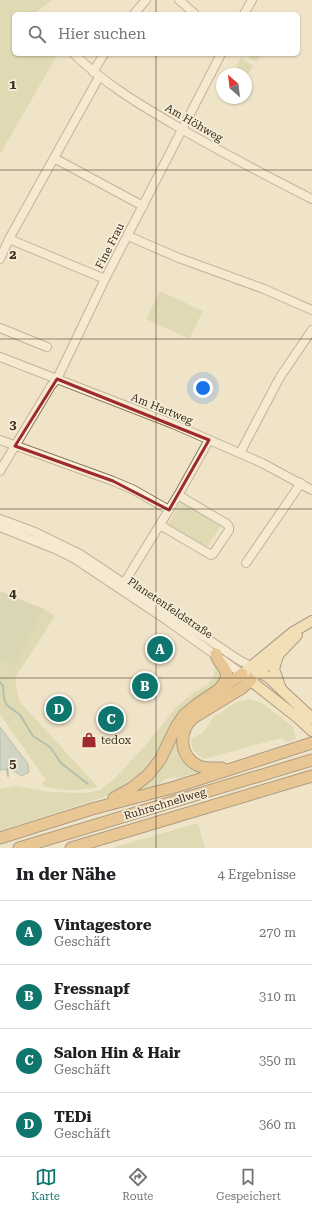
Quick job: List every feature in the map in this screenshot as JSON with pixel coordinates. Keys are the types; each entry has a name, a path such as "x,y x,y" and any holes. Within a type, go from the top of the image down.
{"highway":[{"path":"216,654 216,658 224,666 226,673 226,681 216,692"},
{"path":"92,809 126,792 148,775 160,760 176,727 184,715 216,692 246,677"},
{"path":"234,767 208,768 202,767 191,761 182,742 183,734 188,723 193,718 242,688 246,677"},
{"path":"0,838 92,809 175,786 307,744"},
{"name":"Ruhrschnellweg","path":"18,848 312,760"},
{"name":"Ruhrschnellweg","path":"72,848 312,776"}],"main road":[{"path":"246,677 251,666 293,632 310,623"},
{"path":"246,677 260,671 310,623"},
{"path":"278,655 274,670 282,689"},
{"name":"Planetenfeldstraße","path":"251,666 260,671 282,689 312,718"},
{"name":"Planetenfeldstraße","path":"246,677 312,731"}],"street":[{"path":"136,12 146,0"},
{"path":"179,0 193,12"},
{"path":"245,12 252,0"},
{"name":"Am Höhweg","path":"76,56 96,74 124,95 182,129 312,199"},
{"path":"0,259 9,239 54,158 96,74 103,56"},
{"name":"Fine Frau","path":"0,471 57,379 105,279 220,56"},
{"path":"54,158 143,206"},
{"path":"128,236 179,258 312,310"},
{"path":"9,239 105,279"},
{"path":"0,328 47,347"},
{"path":"240,453 280,377 312,330"},
{"name":"Am Hartweg","path":"0,357 173,424 240,453 312,490"},
{"path":"0,440 114,481 134,490 169,510"},
{"path":"124,583 178,495 209,440"},
{"path":"246,563 301,483"},
{"path":"160,525 211,555 229,530 227,524 178,495"},
{"name":"Planetenfeldstraße","path":"0,519 35,532 68,547 239,660 251,666"},
{"name":"Planetenfeldstraße","path":"0,527 55,548 75,559 197,640 246,677"}],"highlighted area":[{"path":"57,379 209,440 169,510 113,481 15,446"}],"green space":[{"path":"0,0 52,0 36,12 12,12 12,56 57,56 0,154"},
{"path":"247,56 260,56 258,60 254,61"},
{"path":"241,58 253,66 252,68 238,68 235,66"},
{"path":"160,291 203,311 189,339 146,319"},
{"path":"182,500 222,524 206,549 167,526"},
{"path":"0,591 44,609 15,666 0,661"},
{"path":"44,609 55,616 15,678 19,701 98,787 72,790 45,787 42,782 46,780 0,714 0,661 15,666"},
{"path":"217,665 220,670 221,677 223,677 167,739 146,772 116,793 0,831 0,789 16,786 49,792 87,793 100,790 115,778 144,747 177,706 193,693 207,685 213,678 215,667"},
{"path":"250,699 262,703 293,727 296,739 287,742 281,738 204,759 196,754 191,740 203,732 214,717 237,702"},
{"path":"179,727 179,735 203,770 178,778 168,778 160,784 134,791"},
{"path":"198,823 205,848 113,848 119,845"}],"water":[{"path":"0,727 28,764 29,772 22,776 11,769 0,770"}],"waterway":[{"path":"0,682 3,686 4,699 7,705 20,715 33,736 50,747 61,763 88,784"},
{"path":"7,768 8,776"}],"place":[{"name":"Vintagestore","path":"160,649"},
{"name":"Fressnapf","path":"145,686"},
{"name":"TEDi","path":"59,709"},
{"name":"Salon Hin & Hair","path":"111,719"},
{"name":"tedox","path":"89,740"}]}
